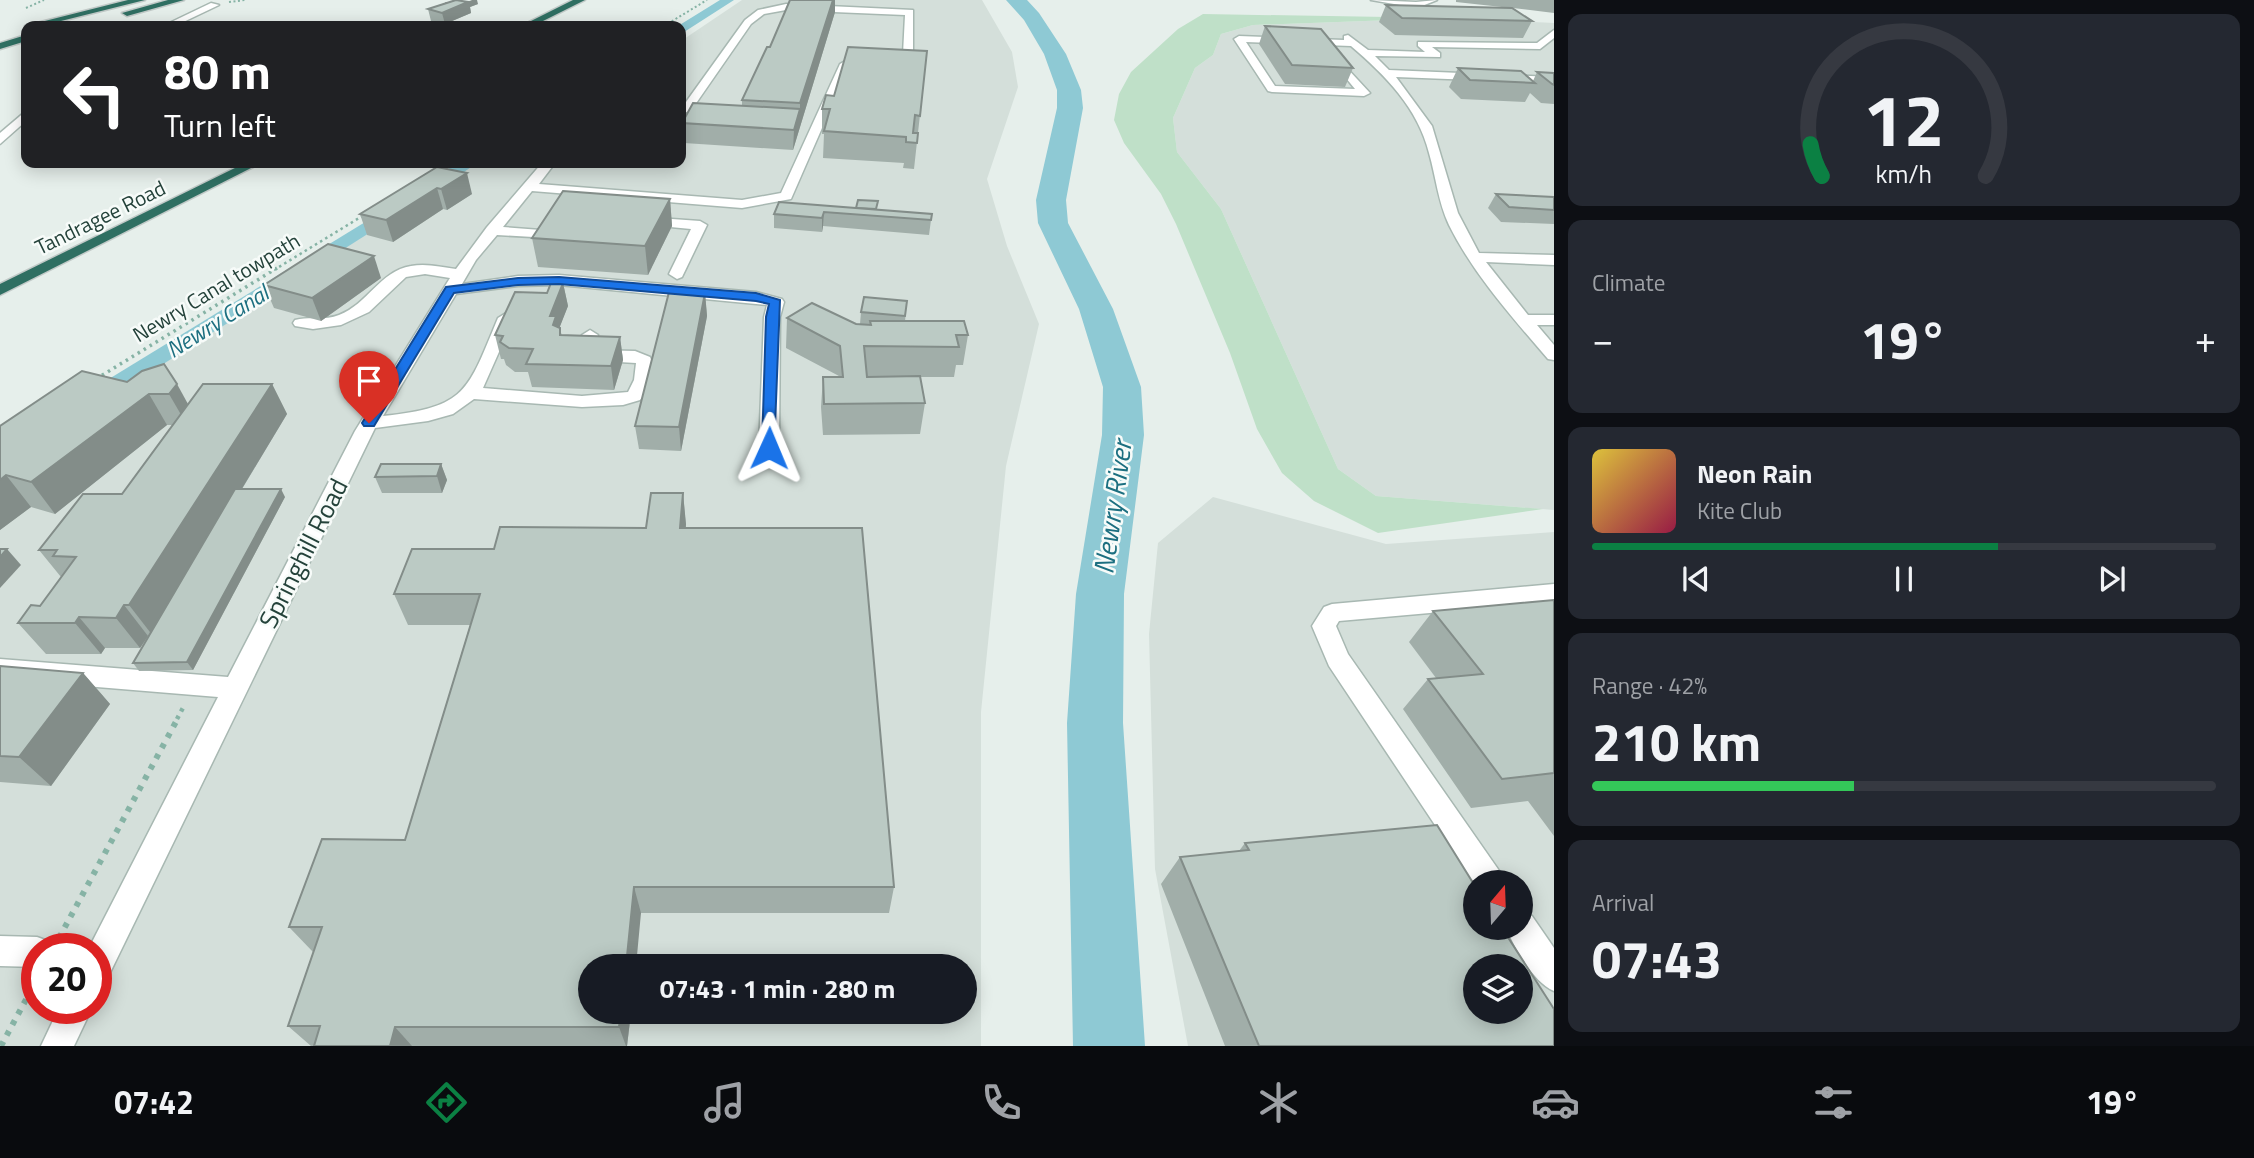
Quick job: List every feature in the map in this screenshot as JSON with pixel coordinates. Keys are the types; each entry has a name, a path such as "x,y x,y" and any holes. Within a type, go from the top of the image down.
{"highway":[{"path":"53,21 140,0"},
{"path":"93,21 179,0"},
{"path":"536,21 579,0"},
{"path":"0,34 21,29"},
{"path":"0,46 21,40"},
{"name":"Tandragee Road","path":"0,290 246,168"}],"street":[{"path":"1376,0 1417,5 1432,0"},
{"path":"179,21 214,5"},
{"path":"527,187 741,204 764,203 786,196 845,64 852,59 906,58 910,12 786,7 761,12 748,22 686,110"},
{"path":"186,10 201,11"},
{"path":"1366,53 1436,55 1422,44 1540,46 1554,33"},
{"path":"1321,42 1364,93 1272,89 1239,38 1351,41 1386,73 1405,95 1432,139 1454,221 1475,257 1523,320 1554,355"},
{"path":"1386,73 1554,80"},
{"path":"0,140 21,120"},
{"name":"Springhill Road","path":"111,933 369,423 455,282 492,230 544,168"},
{"path":"492,230 545,236 559,215 572,215"},
{"path":"623,219 700,225 677,274"},
{"path":"1475,257 1554,260"},
{"path":"375,268 400,274 421,270 455,282 559,280 756,297 776,302 772,317 769,448"},
{"path":"301,323 324,323 362,312 400,274"},
{"path":"369,423 439,413 457,407 481,381 506,318"},
{"path":"1523,320 1554,320"},
{"path":"472,393 597,401 623,400 634,396 640,389 644,361 635,356 584,355 590,335"},
{"path":"1482,870 1338,659 1324,626 1332,613 1554,593"},
{"path":"0,669 236,688"},
{"path":"1530,940 1554,975"},
{"path":"0,951 21,952"},
{"path":"57,1046 68,1024"}],"path":[{"path":"26,8 44,0"},
{"path":"672,21 707,0"},
{"path":"426,176 439,168"},
{"name":"Newry Canal towpath","path":"87,384 372,210"},
{"path":"61,933 195,685"},
{"path":"1,1046 21,1009"}],"shaded area":[{"path":"742,0 982,0 1012,52 1018,87 987,179 1007,246 1039,324 1006,466 981,712 981,1046 0,1046 0,470 133,377 469,168 686,168 686,38"},
{"path":"1447,18 1554,23 1554,510 1376,496 1338,469 1221,209 1177,152 1173,118 1195,68 1213,55 1221,34 1253,25"},
{"path":"1213,497 1386,544 1554,532 1554,1046 1188,1046 1155,869 1149,634 1158,543"}],"green space":[{"path":"1203,14 1447,18 1253,25 1221,34 1213,55 1195,68 1173,118 1177,152 1221,209 1338,469 1376,496 1543,509 1378,533 1314,501 1282,473 1257,429 1230,353 1176,224 1161,194 1124,143 1114,120 1119,94 1131,72 1178,29"}],"building":[{"path":"456,0 468,2 442,13 428,9"},
{"path":"790,0 833,0 800,103 742,100 767,47 770,47"},
{"path":"1386,5 1512,8 1532,21 1402,18"},
{"path":"1265,26 1321,29 1353,68 1292,65"},
{"path":"848,47 927,51 920,116 915,115 913,133 918,133 917,143 906,142 906,137 824,131 830,109 822,109 826,95 834,96"},
{"path":"1458,68 1521,71 1535,83 1470,80"},
{"path":"1537,72 1554,73 1554,85 1552,84"},
{"path":"693,103 800,109 794,130 686,123 686,116"},
{"path":"435,168 467,173 386,220 360,214"},
{"path":"563,191 670,199 645,246 532,238"},
{"path":"1496,194 1554,197 1554,210 1509,207"},
{"path":"858,200 878,201 876,209 856,208"},
{"path":"779,202 932,214 931,220 824,212 822,218 774,214"},
{"path":"328,244 374,256 312,298 264,285"},
{"path":"551,283 563,283 550,316 556,316 553,325 560,328 560,335 620,337 611,366 526,364 533,349 509,348 500,342 503,336 495,335 515,292 547,293"},
{"path":"669,292 705,293 679,427 635,426"},
{"path":"864,297 907,301 905,316 861,312"},
{"path":"812,303 856,324 871,325 870,321 964,321 968,335 956,335 959,347 864,346 867,377 920,376 925,403 824,404 823,377 843,377 840,346 787,318"},
{"path":"164,364 177,384 169,394 149,394 31,482 6,475 0,480 0,426 82,371 127,382 142,371"},
{"path":"203,384 272,384 129,605 124,605 116,618 79,617 75,623 18,623 31,605 40,606 76,557 53,556 57,550 39,550 83,494 122,494"},
{"path":"381,464 441,464 437,476 375,477"},
{"path":"235,489 281,489 187,662 133,663"},
{"path":"651,493 683,493 680,528 862,528 894,887 634,887 627,954 578,954 578,1024 619,1024 619,1027 395,1027 390,1046 314,1046 320,1026 288,1026 322,927 289,927 322,839 405,840 480,594 394,594 412,549 494,549 500,527 646,528"},
{"path":"1554,600 1554,773 1502,779 1428,679 1483,674 1433,611"},
{"path":"0,666 83,673 19,757 0,756"},
{"path":"1437,825 1465,870 1463,940 1510,940 1519,954 1463,954 1463,1024 1533,1024 1533,976 1554,1009 1554,1046 1259,1046 1180,857 1249,850 1245,843"}],"waterway":[{"name":"Newry Canal","path":"686,27 728,0"},
{"name":"Newry River","path":"1016,0 1032,17 1055,54 1069,90 1070,108 1051,200 1053,223 1096,309 1122,387 1123,435 1100,594 1095,723 1109,1046"},
{"name":"Newry Canal","path":"426,190 461,168"},
{"name":"Newry Canal","path":"94,398 393,210"}],"route":[{"path":"369,423 450,290 518,281 559,280 756,297 776,302 772,317 769,448"}]}
